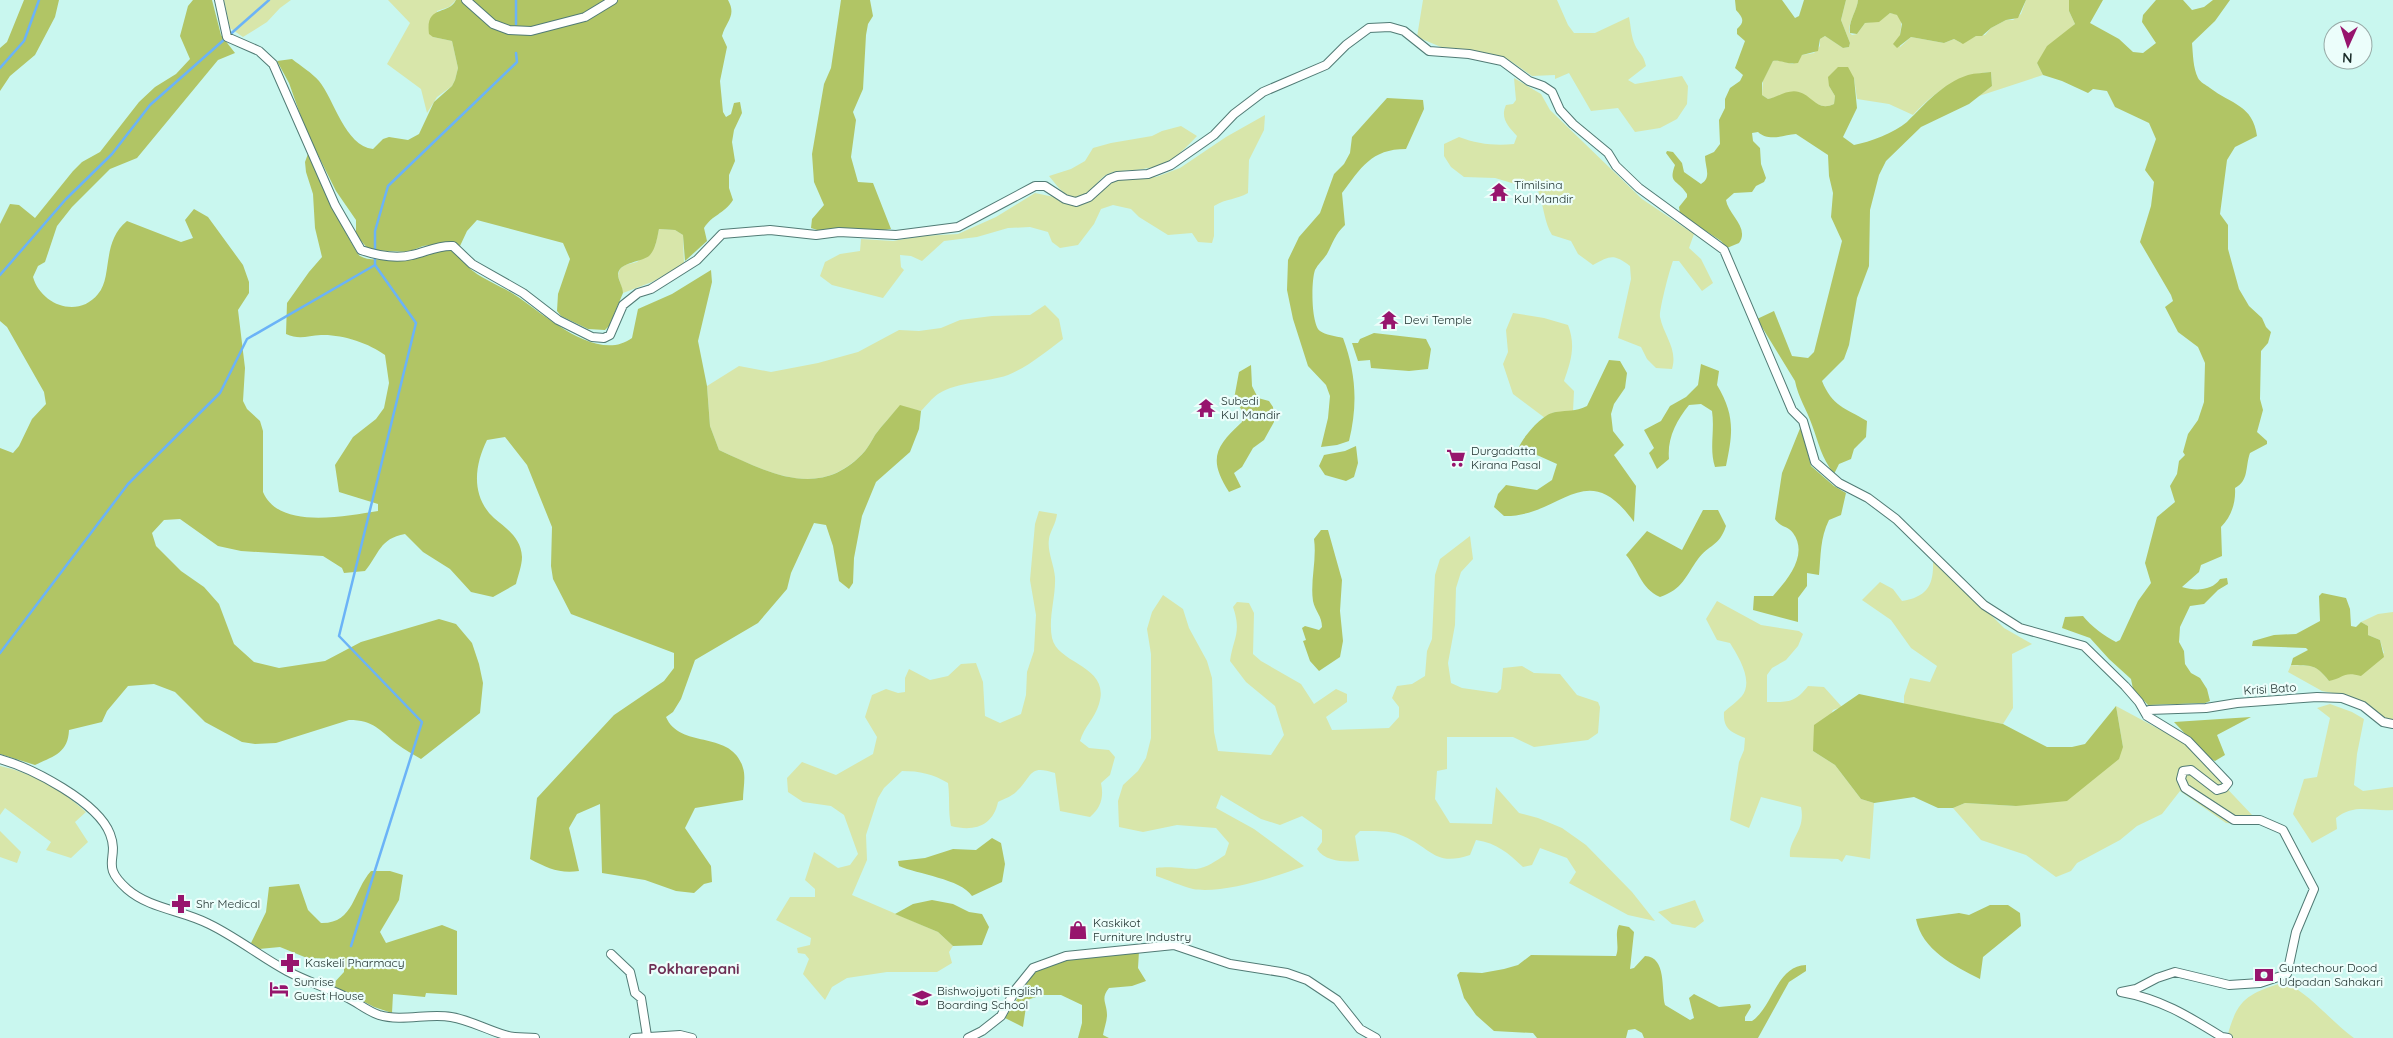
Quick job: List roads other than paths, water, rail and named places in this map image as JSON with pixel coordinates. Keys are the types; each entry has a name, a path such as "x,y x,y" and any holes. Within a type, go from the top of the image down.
{"street":[{"path":"219,0 228,37 259,51 273,64 335,205 361,250 376,254 408,256 441,246 453,246 472,264 523,293 558,320 598,338 610,335 622,305 638,293 651,289 697,260 722,234 770,230 816,235 839,232 896,235 958,227 1035,186 1045,186 1065,200 1076,202 1089,198 1109,178 1148,174 1171,164 1214,135 1234,114 1263,92 1326,65 1346,45 1369,28 1390,27 1404,31 1429,51 1469,54 1502,61 1529,81 1544,86 1552,92 1560,110 1573,124 1608,153 1616,166 1639,188 1724,250 1792,410 1803,420 1815,462 1839,484 1868,498 1896,519 1984,605 2020,628 2084,646 2125,686 2139,702 2147,716 2188,741 2228,783 2224,788 2217,790 2191,770 2183,770 2181,779 2185,788 2234,820 2260,820 2283,830 2314,888 2296,932 2287,974 2260,983 2229,985 2175,972 2157,978 2136,989 2121,992 2142,996 2177,1009 2224,1038"},
{"path":"466,0 493,24 509,30 531,31 585,17 613,0"},
{"name":"Krisi Bato","path":"2147,716 2149,710 2206,708 2237,703 2317,697 2342,698 2363,706 2383,722 2393,724"},
{"path":"0,759 34,770 80,800 102,822 110,834 112,854 110,869 113,874 127,889 148,904 182,912 210,924 288,971 346,996 379,1015 397,1018 451,1017 506,1036 535,1038"},
{"path":"968,1038 982,1031 1001,1016 1016,989 1033,968 1066,956 1174,945 1240,967 1287,973 1307,980 1337,1000 1360,1029 1376,1038"},
{"path":"611,954 630,972 635,993 641,998 647,1036"},
{"path":"634,1038 680,1035 692,1038"}],"waterway":[{"path":"0,68 24,41 39,0"},
{"path":"0,275 66,199 112,154 150,105 269,0"},
{"path":"516,0 516,24"},
{"path":"351,946 422,722 339,636 416,323 375,265 375,231 388,186 517,62 516,53"},
{"path":"0,653 128,484 220,393 247,339 375,265"}],"place":[{"name":"Timilsina Kul Mandir","path":"1499,192"},
{"name":"Devi Temple","path":"1389,320"},
{"name":"Subedi Kul Mandir","path":"1206,408"},
{"name":"Durgadatta Kirana Pasal","path":"1456,458"},
{"name":"Shr Medical","path":"181,904"},
{"name":"Kaskikot Furniture Industry","path":"1078,930"},
{"name":"Kaskeli Pharmacy","path":"290,963"},
{"name":"Guntechour Dood Udpadan Sahakari","path":"2264,975"},
{"name":"Sunrise Guest House","path":"279,989"},
{"name":"Bishwojyoti English Boarding School","path":"922,998"}],"district":[{"name":"Pokharepani","path":"694,969"}]}
